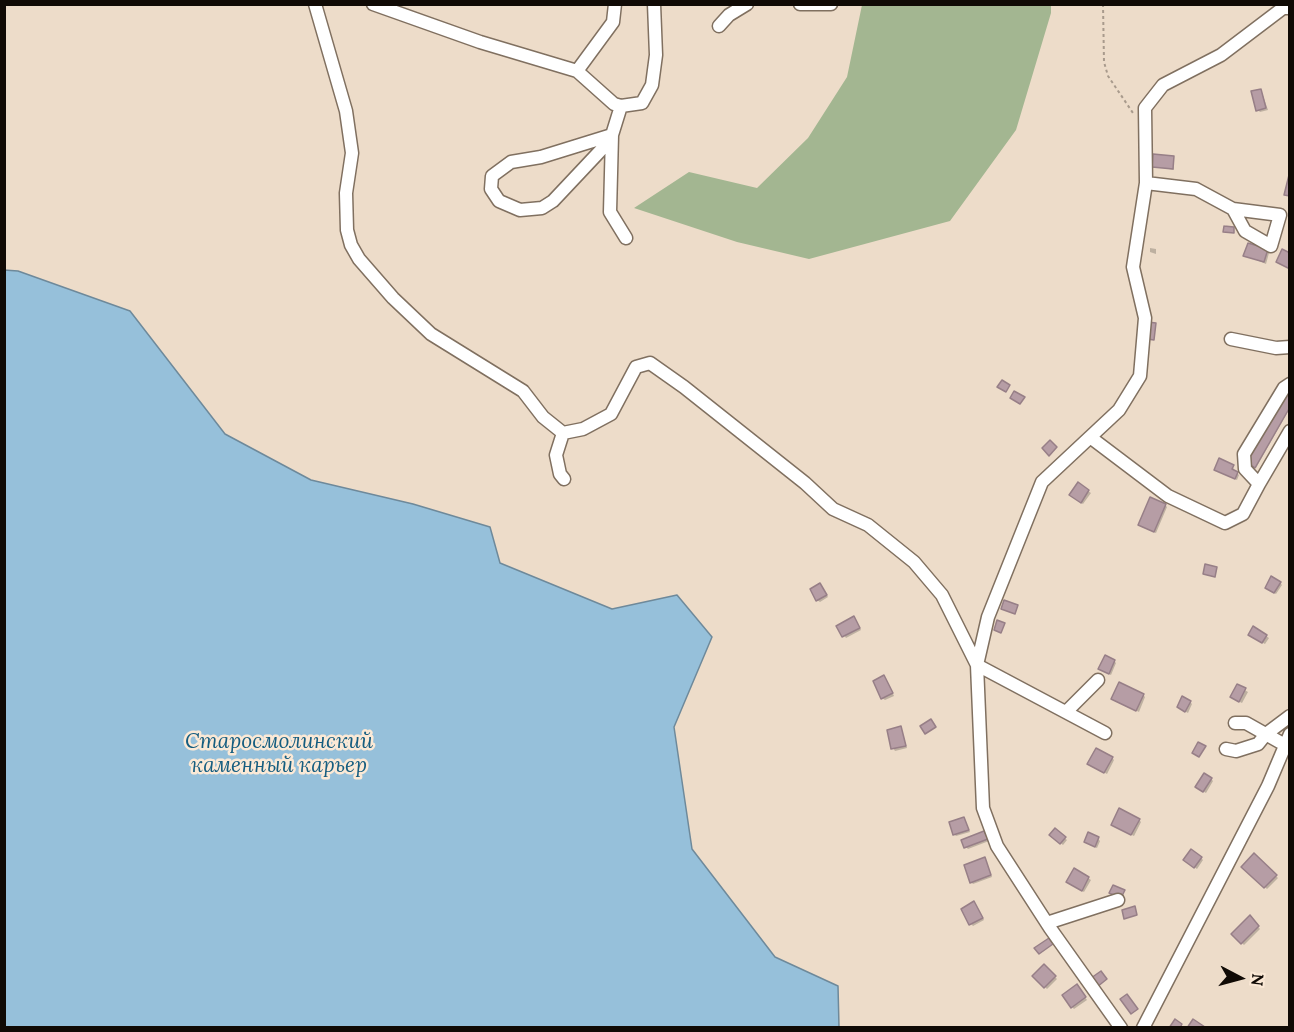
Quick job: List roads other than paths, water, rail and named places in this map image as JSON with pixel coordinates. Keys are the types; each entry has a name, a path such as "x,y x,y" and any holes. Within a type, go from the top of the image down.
{"street":[{"path":"315,4 346,111 352,153 346,193 347,230 358,259 393,298 431,334 523,391 543,417 562,433"},
{"path":"373,4 480,42 577,71 614,104 621,106 642,103 652,85 656,55 654,4"},
{"path":"577,71 613,22 615,4"},
{"path":"720,26 729,15 747,4"},
{"path":"800,4 831,4"},
{"path":"1121,1028 1047,923 997,846 983,808 977,665 988,617 1042,482 1119,410 1140,375 1145,318 1133,267 1146,183 1143,126 1145,108 1163,85 1221,55 1282,8 1290,8"},
{"path":"621,106 612,135 610,212 626,238"},
{"path":"612,135 553,201 542,208 520,210 499,201 491,189 492,176 511,162 541,158 612,135"},
{"path":"1146,183 1196,189 1233,209 1280,215 1271,246 1245,231 1233,209"},
{"path":"1231,339 1275,348 1290,347"},
{"path":"562,433 583,429 611,414 636,367 650,363 684,387 805,483 833,509 868,525 914,562 942,595 977,665 1105,733"},
{"path":"1259,484 1245,469 1244,454 1284,388 1290,384"},
{"path":"1090,437 1168,496 1225,523 1243,514 1290,431"},
{"path":"562,433 556,455 560,474 564,479"},
{"path":"1066,712 1098,680"},
{"path":"1226,749 1236,751 1257,744 1266,734 1290,716"},
{"path":"1143,1028 1268,786 1287,739 1266,734 1246,723 1235,723"},
{"path":"1047,923 1118,900"}],"water":[{"name":"Старосмолинский каменный карьер","path":"4,270 18,271 130,311 225,434 311,480 413,504 490,527 500,563 612,609 677,595 712,637 674,727 692,849 775,957 838,986 839,1027 5,1027"}]}
